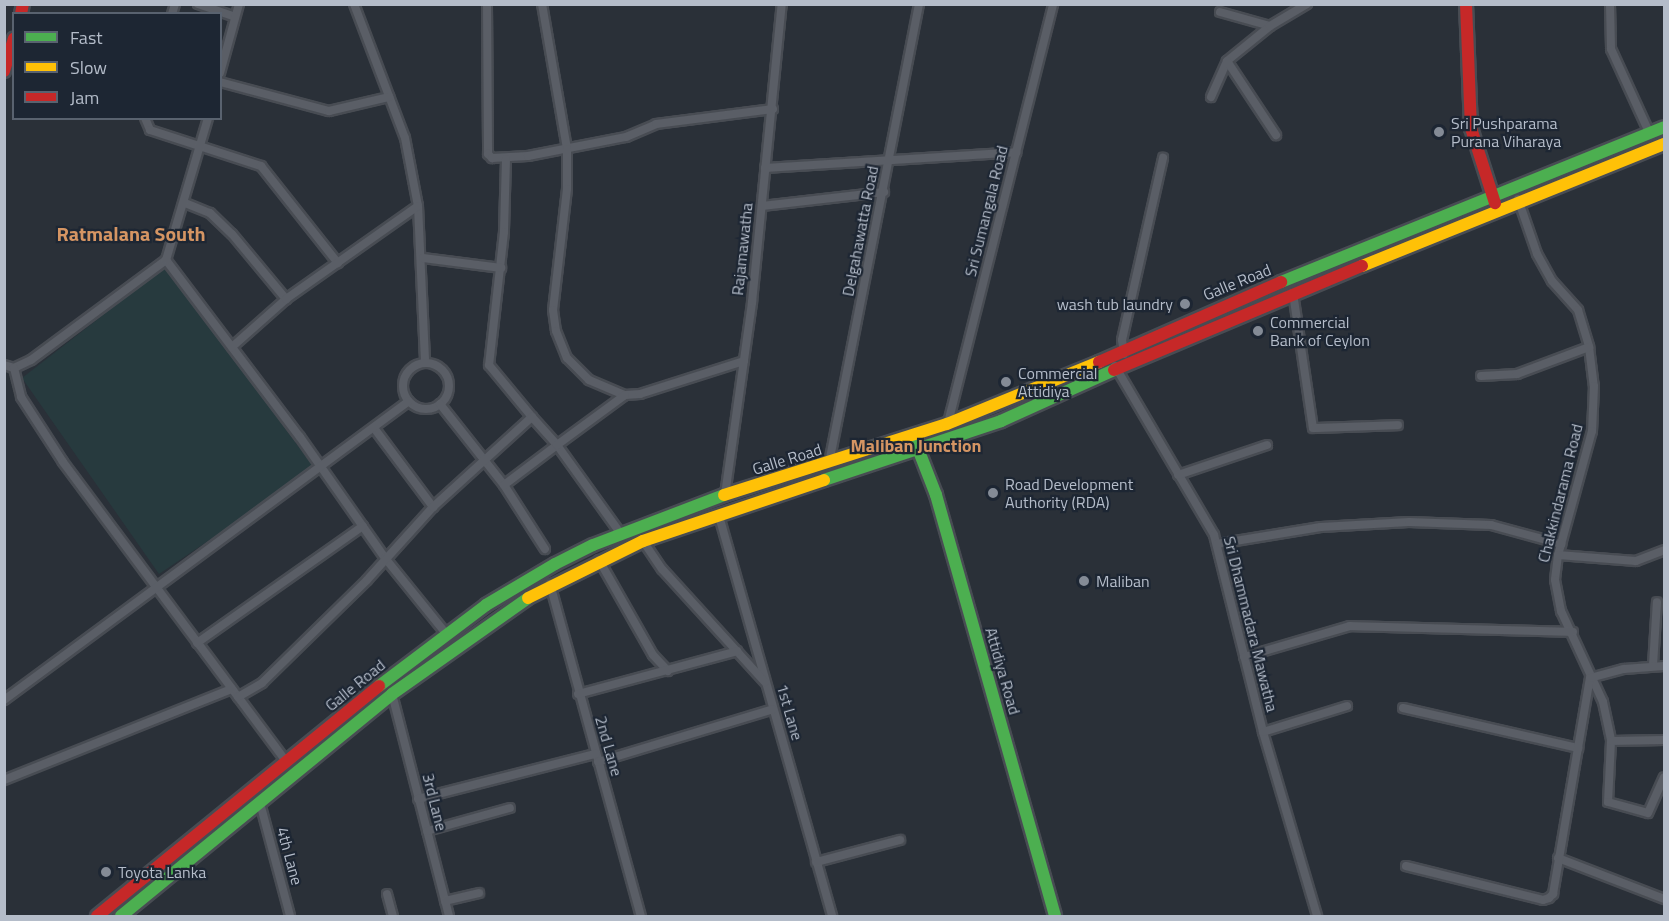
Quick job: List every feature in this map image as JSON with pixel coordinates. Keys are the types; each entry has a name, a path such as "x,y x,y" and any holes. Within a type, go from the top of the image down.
{"main road":[{"path":"1466,4 1470,128 1495,205"},
{"path":"4,71 12,45"},
{"name":"Galle Road","path":"121,916 133,912 392,694 455,646 550,584 599,559 644,541 1001,421 1517,196 1665,127"},
{"name":"Galle Road","path":"1517,196 1665,144"},
{"name":"Galle Road","path":"97,916 446,634 554,562 724,495 947,424 1111,357 1186,321 1495,205"},
{"name":"Attidiya Road","path":"913,436 936,495 1055,916"}],"street":[{"path":"198,4 221,12"},
{"path":"222,66 239,4"},
{"path":"354,4 405,138 418,206 423,258 425,362"},
{"path":"487,4 488,154 506,159 626,137 656,123 773,109"},
{"path":"542,4 567,149 567,189 554,301 556,331 577,371 604,388 625,394 639,394 744,361"},
{"name":"Rajamawatha","path":"724,495 744,361 773,109 782,4"},
{"name":"Delgahawatta Road","path":"829,463 884,192 919,4"},
{"name":"Sri Sumangala Road","path":"947,424 1053,4"},
{"path":"1211,97 1227,61 1270,26 1307,4"},
{"path":"1610,4 1611,49 1650,134"},
{"path":"222,12 236,17"},
{"path":"1220,12 1270,26"},
{"path":"1227,61 1276,135"},
{"path":"222,82 328,111 389,97"},
{"path":"146,120 150,130 261,166 338,263"},
{"path":"4,365 14,368 61,339 166,260 185,203 208,120"},
{"path":"765,168 1016,152"},
{"path":"1122,368 1122,340 1163,158"},
{"path":"506,159 501,268 489,365 557,445 621,534"},
{"path":"762,206 884,192"},
{"name":"Chakkindarama Road","path":"1517,196 1537,254 1552,281 1578,310 1589,347 1594,386 1592,431 1558,555 1555,580 1559,600 1590,678 1603,702 1611,741 1607,800 1611,805 1648,813 1665,777"},
{"path":"185,203 210,213 225,227 286,299"},
{"path":"232,347 286,299 418,206"},
{"path":"423,258 501,268"},
{"path":"166,260 385,558 455,646"},
{"path":"1293,293 1313,429 1398,424"},
{"path":"1481,376 1516,374 1589,347"},
{"name":"Sri Dhammadara Mawatha","path":"1111,357 1122,368 1217,544 1263,732 1317,916"},
{"path":"425,362 439,366 448,378 448,392 440,404 426,409 409,401 404,390 406,375 425,362"},
{"path":"14,368 21,398 33,418 287,763"},
{"path":"504,485 625,394"},
{"path":"4,700 155,586 320,469 409,401"},
{"path":"440,404 504,485 545,549"},
{"path":"238,697 262,683 433,507 482,460 532,417"},
{"path":"374,428 433,507"},
{"path":"1178,475 1267,445"},
{"name":"1st Lane","path":"719,516 832,916"},
{"path":"1217,544 1321,527 1409,522 1491,525 1561,544"},
{"path":"197,643 363,526"},
{"path":"644,541 662,568 766,683"},
{"path":"1558,555 1636,561 1665,550"},
{"path":"599,559 653,655 668,671"},
{"name":"2nd Lane","path":"550,584 578,694 641,916"},
{"path":"1653,665 1657,602"},
{"path":"1244,657 1350,626 1573,632"},
{"path":"578,694 737,651"},
{"path":"1406,867 1543,900 1553,894 1590,678 1653,665 1665,666"},
{"path":"4,780 231,689"},
{"name":"3rd Lane","path":"392,694 449,916"},
{"path":"1263,732 1347,706"},
{"path":"1403,708 1578,747"},
{"path":"418,799 596,758 773,709"},
{"path":"1611,741 1665,740"},
{"name":"4th Lane","path":"260,803 291,916"},
{"path":"426,831 510,808"},
{"path":"816,862 900,840"},
{"path":"1558,858 1665,899"},
{"path":"445,901 479,893"},
{"path":"387,894 393,916"}],"green space":[{"path":"166,266 315,469 159,574 22,378"}],"waterway":[{"path":"621,527 657,513"},
{"path":"559,554 576,545"}],"traffic: fast":[{"path":"1281,282 1664,127"},
{"path":"824,480 1001,421 1114,370"},
{"path":"915,441 936,495 1055,916"},
{"path":"379,686 486,605 555,564 593,545 724,495"},
{"path":"121,916 392,694 528,598"}],"traffic: slow":[{"path":"1362,266 1664,144"},
{"path":"724,495 947,424 1099,362"},
{"path":"528,598 643,541 824,480"}],"traffic: jam":[{"path":"21,12 23,4"},
{"path":"1466,4 1471,128 1495,203"},
{"path":"4,71 12,45"},
{"path":"1114,370 1362,266"},
{"path":"1099,362 1281,282"},
{"path":"97,916 379,686"}],"place":[{"name":"Sri Pushparama Purana Viharaya","path":"1439,132"},
{"name":"wash tub laundry","path":"1185,304"},
{"name":"Commercial Bank of Ceylon","path":"1258,331"},
{"name":"Commercial Attidiya","path":"1006,382"},
{"name":"Road Development Authority (RDA)","path":"993,493"},
{"name":"Maliban","path":"1084,581"},
{"name":"Toyota Lanka","path":"106,872"}],"district":[{"name":"Ratmalana South","path":"131,233"},
{"name":"Maliban Junction","path":"916,446"}]}
